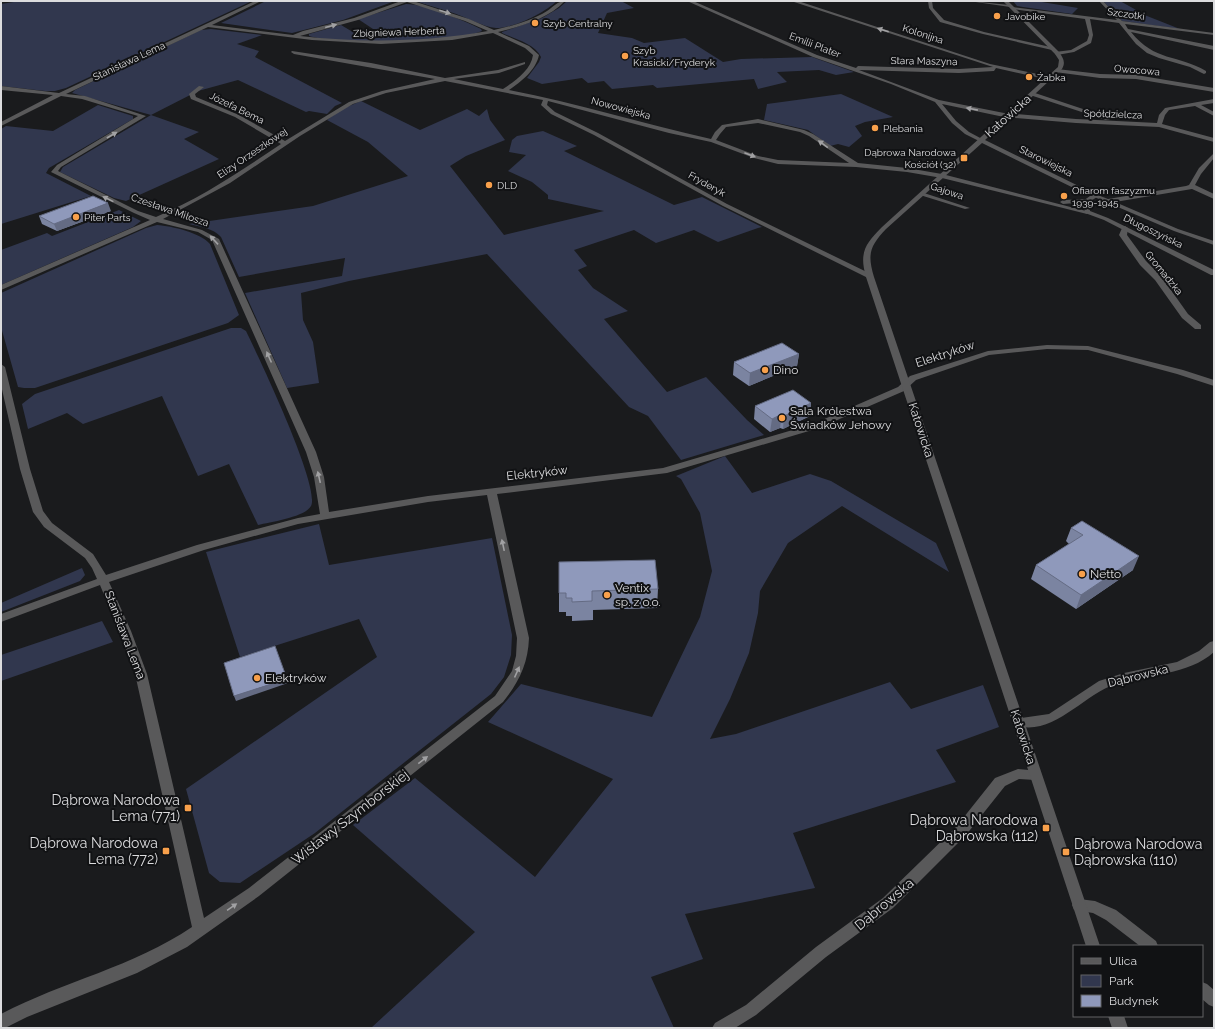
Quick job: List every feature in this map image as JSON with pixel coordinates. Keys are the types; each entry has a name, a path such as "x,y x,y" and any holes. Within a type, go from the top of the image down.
{"street":[{"name":"Stanisława Lema","path":"1,124 59,94 259,1"},
{"path":"294,38 305,32 351,20 406,1 447,13 494,32 527,47 536,55 535,62 524,76 504,91"},
{"name":"Zbigniewa Herberta","path":"205,25 294,38 346,43 390,44 447,40 494,32 537,18 550,12 563,1"},
{"name":"Emilii Plater","path":"690,1 815,56 893,83 937,101 974,110 1009,115"},
{"name":"Kolonijna","path":"793,1 1000,68 1050,78"},
{"path":"930,1 930,8 933,13 946,23 983,33 1052,48"},
{"name":"Szczotki","path":"971,1 1214,34"},
{"path":"1005,1 1061,58 1062,62 1057,71"},
{"path":"1101,1 1127,30 1135,42 1154,55 1196,66 1204,72"},
{"path":"1057,53 1072,52 1089,42 1091,35 1087,17"},
{"path":"1127,30 1214,48"},
{"name":"Nowowiejska","path":"294,52 371,65 546,99 671,132 713,140 756,157 778,162 887,167 942,176"},
{"name":"Elizy Orzeszkowej","path":"1,288 157,220 228,182 298,135 351,103 384,92 442,79 499,71 523,63"},
{"name":"Stara Maszyna","path":"848,68 959,71 1000,68"},
{"name":"Katowicka","path":"1057,71 884,228 868,246 866,256 870,276 1093,945"},
{"name":"Owocowa","path":"1057,71 1136,78 1212,89"},
{"name":"Józefa Bema","path":"201,87 192,94 193,98 237,116 286,144"},
{"name":"Czesława Miłosza","path":"1,88 59,94 93,100 143,116 54,170 57,174 144,215 157,220 200,231 211,236 218,243 311,452 319,477 325,516"},
{"path":"1159,125 1162,116 1167,109 1213,101 1212,89"},
{"path":"1032,94 1116,122"},
{"name":"Fryderyk","path":"546,99 544,105 553,113 596,134 725,205 818,252 870,276"},
{"name":"Emilii Plater","path":"937,101 954,122 967,133 981,140"},
{"path":"1195,104 1214,114"},
{"name":"Spółdzielcza","path":"1009,115 1076,122 1116,122 1159,125 1214,140"},
{"path":"713,140 724,126 758,121 802,131 811,135 856,165"},
{"name":"Starowiejska","path":"981,140 1107,201 1176,230 1214,243"},
{"path":"1192,186 1193,180 1214,155"},
{"name":"Długoszyńska","path":"942,176 1087,212 1125,228 1214,273"},
{"path":"1107,201 1188,188 1192,186 1214,197"},
{"name":"Gajowa","path":"922,194 967,208"},
{"path":"1051,203 1086,201 1096,196"},
{"path":"1086,201 1087,212"},
{"name":"Gromadzka","path":"1125,228 1123,235 1134,252 1158,278 1185,316 1198,327"},
{"name":"Elektryków","path":"1,618 104,580 201,547 243,535 325,516 428,499 664,471 816,426 882,396 901,390 913,378 988,354 1018,349 1070,347 1088,348 1180,372 1214,383"},
{"name":"Stanisława Lema","path":"1,367 25,469 38,512 56,533 89,556 97,567 125,630 141,674 200,930"},
{"name":"Wisławy Szymborskiej","path":"1,1022 22,1011 132,968 160,955 200,930 254,892 480,716 499,699 508,688 521,663 524,638 491,491"},
{"name":"Dąbrowska","path":"1018,722 1039,722 1046,720 1101,686 1112,681 1174,668 1193,661 1208,652 1214,646"},
{"name":"Dąbrowska","path":"720,1028 751,1010 821,952 888,903 961,831 1000,782 1010,776 1018,774 1035,775"},
{"path":"1079,904 1095,907 1111,915 1150,945"},
{"path":"1203,990 1214,1000"},
{"path":"1116,1017 1120,1028"}],"green space":[{"path":"20,1 252,1 66,88 55,91 45,91 1,86 1,4"},
{"path":"266,1 395,1 343,20 292,33 221,23"},
{"path":"415,1 557,1 545,10 520,23 496,28 485,26 455,14"},
{"path":"567,1 621,1 634,8 607,13 598,33 632,38 644,43 685,38 723,62 741,59 812,57 854,72 836,75 819,70 777,72 787,82 758,89 754,79 657,88 653,85 612,89 604,81 588,83 582,78 542,84 527,78 541,57 538,52 529,45 502,32 542,18 559,8"},
{"path":"1013,1 1036,1 1078,8 1072,14 1017,6"},
{"path":"1103,1 1120,1 1147,16 1180,29 1122,21"},
{"path":"406,4 444,13 481,29 482,31 448,38 370,42 324,39 309,36 309,34 341,25 363,38 382,35 358,19"},
{"path":"211,29 262,35 237,44 259,51 255,57 342,103 335,106 327,114 309,111 306,112 238,80 198,91 151,115 72,93 75,90 201,30"},
{"path":"841,94 893,117 865,122 855,126 862,136 849,147 838,144 830,146 808,130 764,120 767,104"},
{"path":"361,101 420,130 467,109 479,116 487,109 490,120 505,140 466,156 450,166 504,235 604,211 548,199 548,195 532,182 508,171 526,155 509,152 512,140 517,136 543,131 577,146 564,151 674,205 702,197 762,227 718,242 694,230 656,243 634,230 574,250 587,266 578,270 593,288 628,311 604,319 667,392 706,377 747,420 764,435 681,460 648,416 629,407 487,254 349,281 301,293 303,320 313,342 319,383 287,388 245,293 342,276 345,258 239,277 221,237 210,230 189,224 313,206 408,176 368,142 327,120 340,110"},
{"path":"98,105 133,116 133,119 49,168 46,173 91,196 1,224 1,129 6,126 53,131"},
{"path":"151,115 199,132 184,139 219,159 126,201 114,198 60,172 63,167"},
{"path":"119,210 141,221 133,227 1,285 1,250 47,233 52,236"},
{"path":"157,225 193,233 210,244 239,315 228,323 35,388 18,387 1,327 1,293 146,228"},
{"path":"231,328 241,328 246,331 287,421 298,449 312,494 311,506 308,510 302,513 258,525 229,464 198,476 162,396 83,424 67,413 28,429 22,404 35,394"},
{"path":"725,456 752,493 810,474 831,481 936,543 949,572 842,506 788,543 760,591 758,613 749,653 730,699 710,739 736,734 890,682 911,709 983,685 999,727 936,750 956,782 793,833 815,888 685,914 703,959 651,977 674,1028 371,1028 475,932 353,825 415,778 535,877 613,779 488,722 521,684 652,717 700,617 712,571 700,513 681,479 676,476"},
{"path":"319,524 329,565 492,538 512,635 511,655 504,677 491,694 315,833 240,883 220,882 209,873 186,789 377,657 359,619 240,657 206,552"},
{"path":"82,568 85,575 80,581 1,612 1,603"},
{"path":"102,621 113,642 1,681 1,655"}],"building":[{"path":"93,196 108,203 54,224 39,216"},
{"path":"782,343 799,354 750,373 734,362"},
{"path":"793,390 811,403 784,416 782,414 772,419 755,406"},
{"name":"Netto","path":"1082,521 1139,556 1081,595 1036,565 1083,535 1071,528"},
{"path":"655,560 658,589 592,591 592,601 572,602 572,598 566,598 566,593 559,593 559,562"},
{"name":"Elektryków","path":"275,646 287,679 234,696 224,663"}],"place":[{"name":"Javobike","path":"997,16"},
{"name":"Szyb Centralny","path":"535,23"},
{"name":"Szyb Krasicki/Fryderyk","path":"625,56"},
{"name":"Żabka","path":"1029,77"},
{"name":"Plebania","path":"875,128"},
{"name":"Dąbrowa Narodowa Kościół (32)","path":"964,158"},
{"name":"DLD","path":"489,185"},
{"name":"Ofiarom faszyzmu 1939-1945","path":"1064,196"},
{"name":"Piter Parts","path":"76,217"},
{"name":"Dino","path":"765,370"},
{"name":"Sala Królestwa Świadków Jehowy","path":"782,418"},
{"name":"Netto","path":"1082,574"},
{"name":"Ventix sp. z o.o.","path":"607,595"},
{"name":"Elektryków","path":"257,678"},
{"name":"Dąbrowa Narodowa Lema (771)","path":"188,808"},
{"name":"Dąbrowa Narodowa Dąbrowska (112)","path":"1046,828"},
{"name":"Dąbrowa Narodowa Lema (772)","path":"166,851"},
{"name":"Dąbrowa Narodowa Dąbrowska (110)","path":"1066,852"}]}
